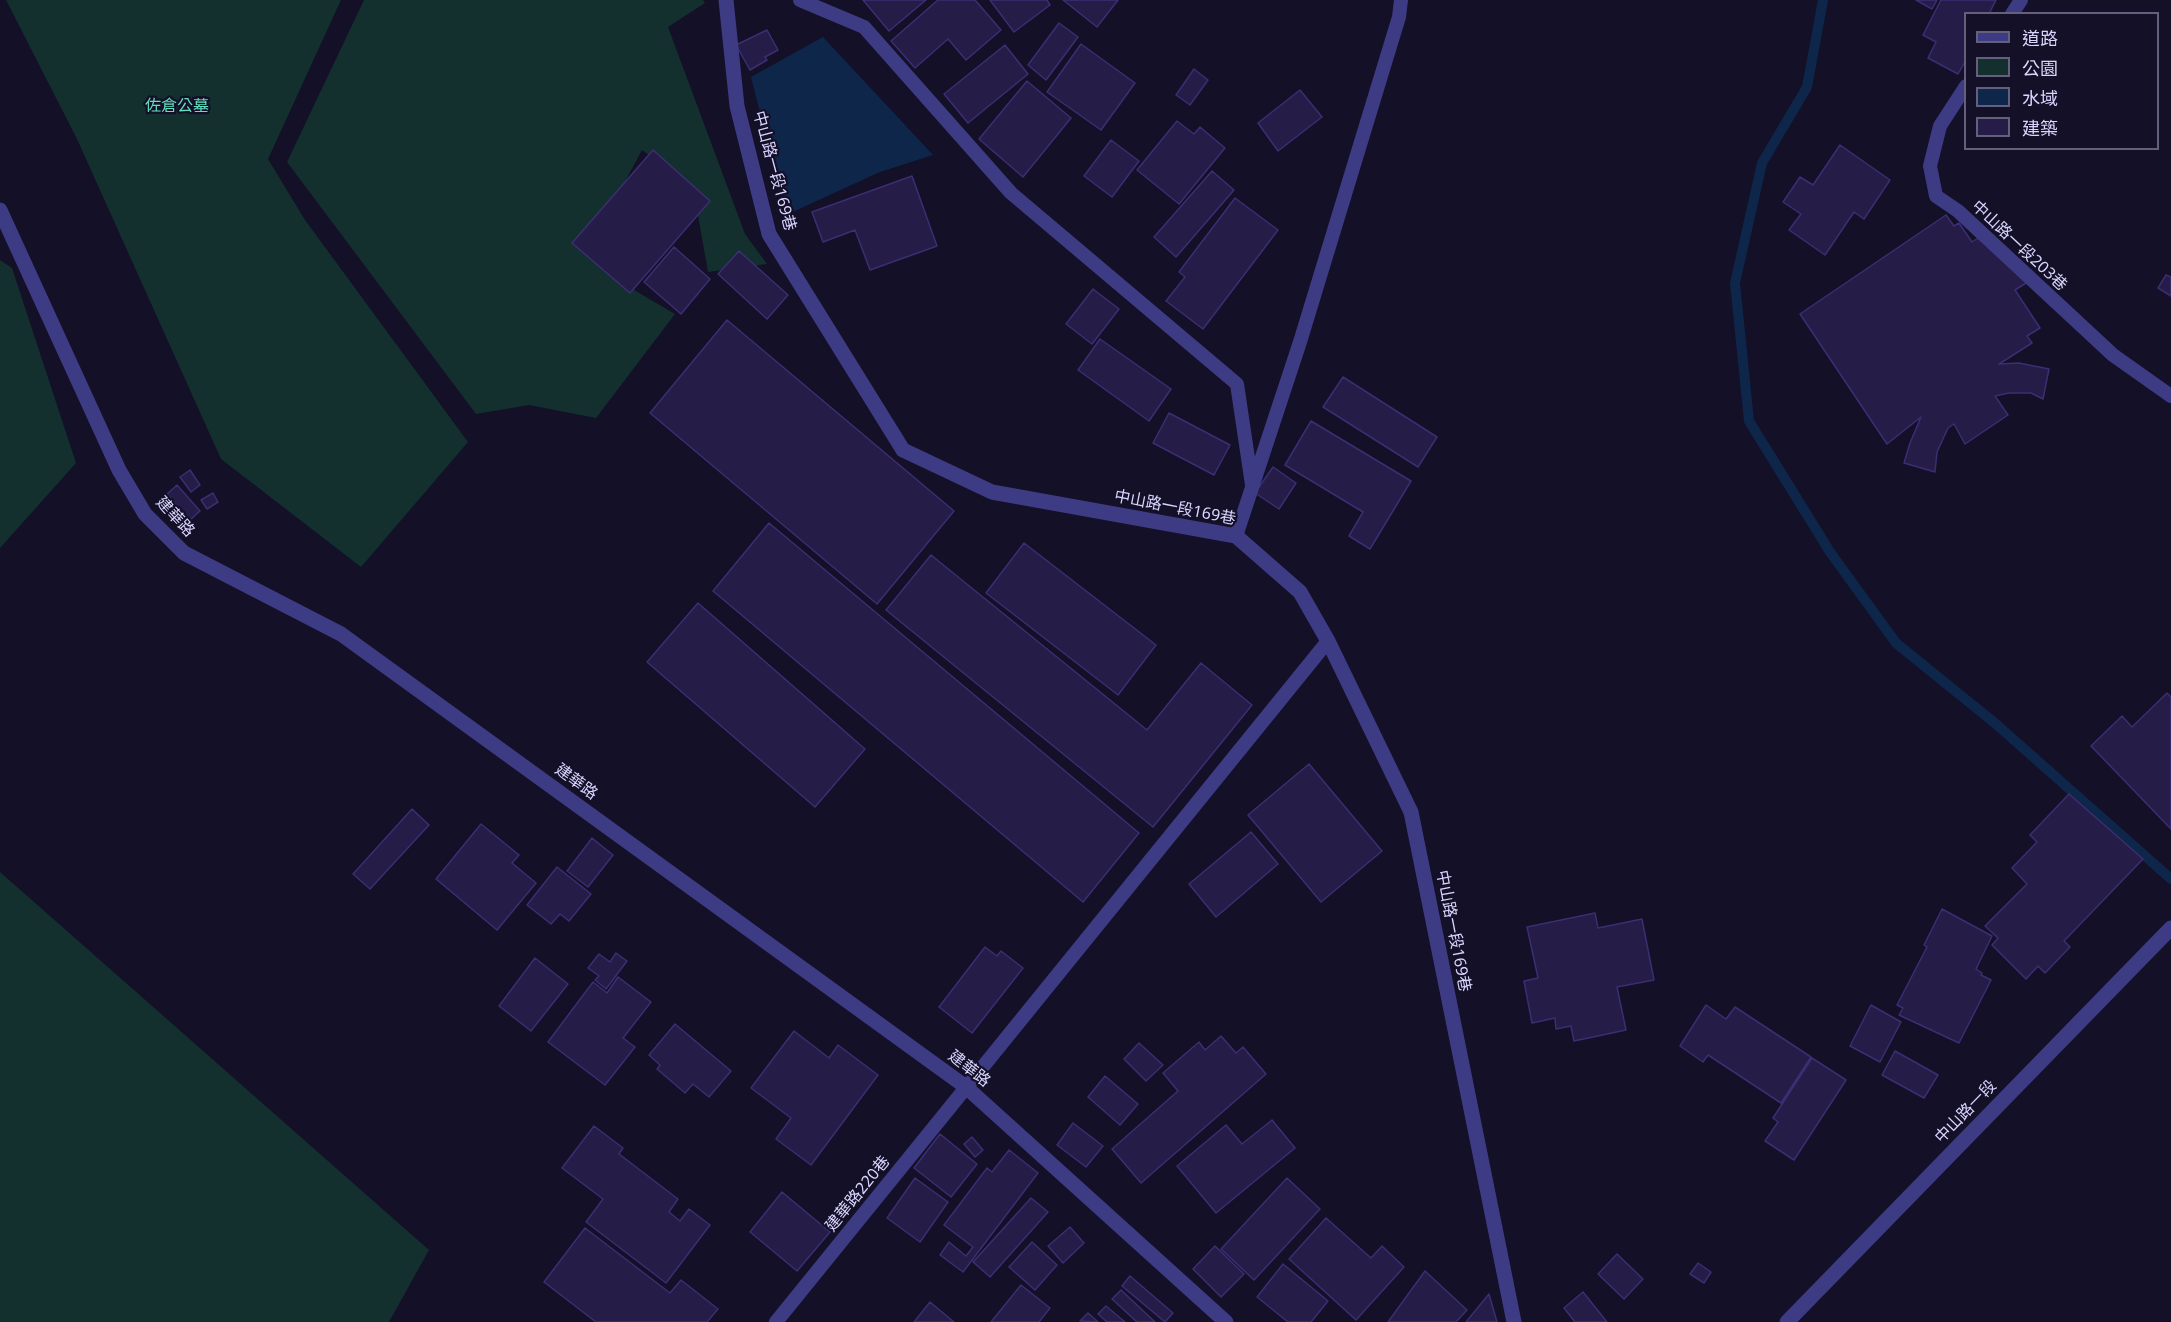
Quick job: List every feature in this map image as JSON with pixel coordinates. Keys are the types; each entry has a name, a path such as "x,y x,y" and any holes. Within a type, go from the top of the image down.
{"street":[{"name":"中山路一段169巷","path":"726,0 737,106 769,234 903,450 992,492 1236,536 1300,592 1328,641 1411,812 1514,1322"},
{"name":"建華路","path":"0,210 118,470 145,514 184,553 341,634 966,1087 1226,1322"},
{"name":"中山路一段","path":"1786,1322 2171,927"}],"lane":[{"path":"800,0 864,27 1011,193 1237,384 1252,485"},
{"path":"1236,536 1300,342 1399,17 1401,0"},
{"name":"中山路一段203巷","path":"1964,88 1940,126 1930,166 1936,196 1958,212 2113,355 2171,396"},
{"name":"建華路220巷","path":"777,1322 1328,641"}],"green space":[{"name":"佐倉公墓","path":"6,0 341,0 268,159 305,220 468,442 361,567 221,459 77,139"},
{"path":"364,0 703,0 705,3 668,27 745,234 767,264 708,272 693,187 642,150 599,230 629,287 675,314 596,418 529,405 476,414 287,162"},
{"path":"0,260 12,268 76,463 0,548"},
{"path":"0,872 429,1250 389,1322 0,1322"}],"water":[{"path":"823,37 933,155 880,172 786,215 751,77"}],"building":[{"path":"863,0 926,0 889,31"},
{"path":"938,0 975,0 1001,30 966,60 948,39 915,68 891,41"},
{"path":"990,0 1047,0 1050,5 1014,32"},
{"path":"1063,0 1118,0 1097,27"},
{"path":"1916,0 1937,0 1932,9"},
{"path":"1941,0 1996,0 1990,12 1964,12 1964,64 1958,74 1928,58 1936,42 1923,35"},
{"path":"1059,23 1078,37 1046,80 1028,65"},
{"path":"767,30 778,50 765,57 767,60 750,70 736,45"},
{"path":"1081,44 1135,83 1101,130 1047,92"},
{"path":"1005,45 1028,74 968,123 944,94"},
{"path":"1194,69 1208,80 1190,105 1176,95"},
{"path":"1027,81 1071,118 1023,177 979,139"},
{"path":"1300,90 1322,117 1278,151 1258,123"},
{"path":"1177,121 1194,134 1200,127 1225,148 1179,204 1137,170"},
{"path":"1111,140 1139,161 1112,197 1084,176"},
{"path":"1840,145 1890,180 1864,219 1854,212 1825,255 1789,230 1801,214 1783,202 1800,177 1813,185"},
{"path":"653,150 710,201 630,293 572,243"},
{"path":"1212,171 1234,190 1176,257 1154,237"},
{"path":"912,176 937,246 870,270 855,230 823,242 812,212"},
{"path":"1235,198 1278,230 1203,329 1166,301 1185,277 1179,272"},
{"path":"1946,215 1954,226 1959,223 1972,242 1978,238 2031,280 2015,290 2040,328 2027,336 2032,343 1999,364 2019,363 2049,369 2043,399 2031,393 2009,393 1995,396 2008,415 1965,444 1954,424 1948,428 1937,452 1935,472 1904,463 1921,417 1887,444 1800,314"},
{"path":"674,247 710,279 681,314 644,282"},
{"path":"739,251 788,295 767,319 718,274"},
{"path":"2166,275 2171,277 2171,296 2158,288"},
{"path":"1093,289 1119,309 1092,344 1066,324"},
{"path":"727,320 954,511 877,604 650,413"},
{"path":"1100,339 1171,389 1149,421 1078,370"},
{"path":"1343,377 1437,437 1418,467 1323,407"},
{"path":"1169,413 1230,445 1214,475 1153,443"},
{"path":"1311,421 1411,481 1370,549 1349,536 1363,512 1285,465"},
{"path":"1273,467 1296,483 1279,509 1255,493"},
{"path":"190,470 200,485 191,492 180,477"},
{"path":"177,485 200,511 190,520 167,494"},
{"path":"213,493 218,502 207,509 201,500"},
{"path":"769,523 1139,833 1083,902 713,591"},
{"path":"1024,543 1156,645 1118,695 986,593"},
{"path":"931,555 1147,730 1201,663 1252,705 1153,827 886,610"},
{"path":"698,603 865,749 815,807 647,662"},
{"path":"2167,693 2171,697 2171,829 2091,746 2122,716 2132,727"},
{"path":"1309,764 1382,851 1321,902 1248,815"},
{"path":"2069,794 2143,859 2064,941 2070,947 2045,973 2038,966 2026,979 1992,945 1998,938 1985,926 2027,884 2012,868 2037,842 2030,835"},
{"path":"412,809 429,825 370,889 353,874"},
{"path":"481,824 519,855 512,863 536,883 497,930 436,879"},
{"path":"1251,832 1278,864 1216,917 1189,884"},
{"path":"592,838 613,855 588,887 567,871"},
{"path":"557,867 591,894 569,921 560,914 551,924 527,905"},
{"path":"1942,909 1992,936 1976,969 1982,973 1981,975 1991,980 1959,1043 1899,1015 1903,1008 1897,1005 1927,947 1924,945"},
{"path":"1595,913 1598,928 1642,919 1654,980 1617,987 1626,1030 1574,1041 1571,1026 1556,1029 1555,1018 1532,1023 1524,981 1538,978 1527,927"},
{"path":"985,947 997,956 1001,951 1023,968 972,1033 939,1007"},
{"path":"616,953 627,961 606,989 595,980 599,976 588,968 599,954 610,962"},
{"path":"535,958 568,984 531,1031 499,1006"},
{"path":"618,977 651,1002 623,1038 635,1047 605,1085 548,1042 593,982 607,993"},
{"path":"1706,1005 1726,1019 1735,1007 1811,1057 1781,1103 1708,1055 1703,1062 1680,1046"},
{"path":"1871,1005 1901,1022 1880,1062 1850,1046"},
{"path":"675,1024 731,1071 709,1097 693,1084 685,1093 657,1069 660,1065 649,1055"},
{"path":"794,1031 829,1058 838,1045 878,1075 811,1165 776,1139 791,1118 751,1088"},
{"path":"1221,1036 1236,1053 1243,1047 1266,1074 1141,1183 1112,1149 1178,1091 1163,1073 1199,1042 1205,1050"},
{"path":"1139,1043 1163,1065 1146,1081 1124,1059"},
{"path":"1895,1051 1938,1075 1924,1098 1882,1075"},
{"path":"1812,1058 1846,1080 1794,1160 1765,1141 1778,1122 1773,1118"},
{"path":"1105,1076 1138,1104 1120,1125 1088,1097"},
{"path":"1272,1120 1295,1148 1216,1213 1177,1166 1226,1125 1242,1144"},
{"path":"1073,1123 1103,1146 1086,1167 1057,1145"},
{"path":"594,1126 623,1148 619,1154 678,1199 669,1212 680,1221 689,1209 710,1225 666,1283 586,1222 603,1199 562,1168"},
{"path":"940,1134 977,1164 951,1197 914,1168"},
{"path":"972,1137 983,1150 975,1157 964,1144"},
{"path":"1009,1150 1038,1173 963,1272 940,1255 949,1242 966,1256 973,1247 944,1225 987,1168 992,1172"},
{"path":"915,1178 948,1202 920,1242 887,1218"},
{"path":"1287,1178 1320,1209 1254,1280 1221,1249"},
{"path":"782,1192 830,1232 797,1271 750,1232"},
{"path":"1031,1198 1048,1212 990,1277 973,1262"},
{"path":"1326,1218 1371,1258 1382,1246 1404,1267 1356,1320 1289,1259"},
{"path":"1070,1227 1084,1243 1063,1263 1048,1246"},
{"path":"585,1228 670,1293 681,1280 718,1309 707,1322 596,1322 544,1282"},
{"path":"1032,1242 1057,1265 1035,1290 1009,1267"},
{"path":"1215,1246 1244,1274 1221,1297 1193,1269"},
{"path":"1617,1254 1643,1279 1624,1299 1598,1274"},
{"path":"1698,1263 1711,1272 1704,1283 1690,1274"},
{"path":"1283,1264 1328,1301 1311,1322 1288,1322 1257,1297"},
{"path":"1425,1271 1467,1310 1456,1322 1388,1322"},
{"path":"1130,1276 1173,1313 1165,1322 1122,1286"},
{"path":"1021,1285 1050,1308 1039,1322 991,1322"},
{"path":"1121,1290 1155,1322 1137,1322 1112,1299"},
{"path":"1583,1292 1607,1322 1575,1322 1564,1308"},
{"path":"1489,1294 1497,1322 1466,1322"},
{"path":"930,1302 954,1322 914,1322"},
{"path":"1106,1306 1125,1322 1107,1322 1098,1314"},
{"path":"1088,1313 1098,1322 1080,1321"}],"waterway":[{"path":"1823,0 1807,87 1762,163 1735,283 1749,421 1830,552 1896,643 1996,724 2171,879"}]}
